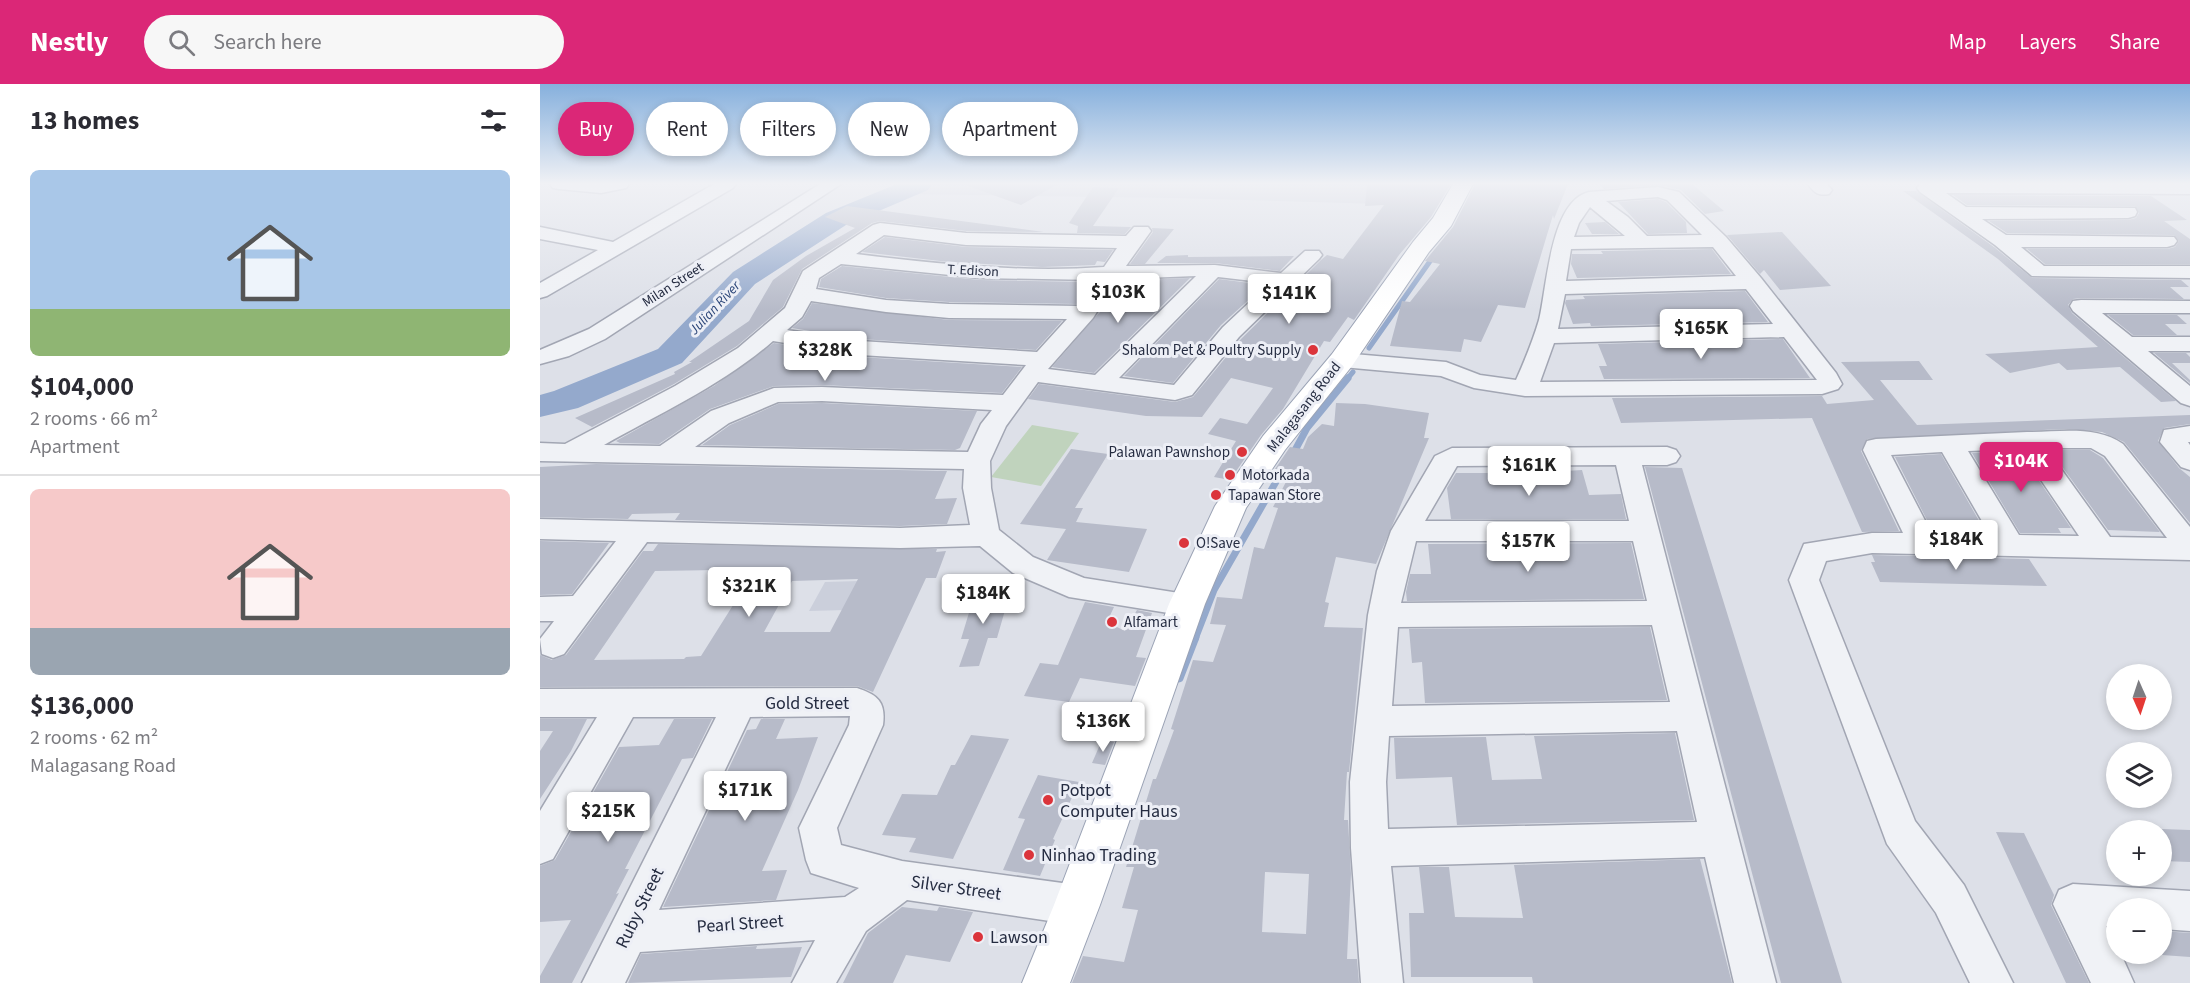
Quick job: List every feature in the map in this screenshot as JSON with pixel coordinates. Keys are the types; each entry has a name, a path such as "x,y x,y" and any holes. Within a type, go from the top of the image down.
{"main road":[{"name":"Malagasang Road","path":"1046,983 1077,905 1186,604 1231,506 1274,443 1342,360 1421,247 1439,226"}],"street":[{"path":"540,292 654,226"},
{"name":"Milan Street","path":"540,357 561,351 597,334 766,226"},
{"path":"1525,389 1544,336 1556,288 1561,243 1570,226"},
{"path":"1626,226 1642,242"},
{"path":"1342,360 1446,369 1481,382 1525,389 1822,387 1830,384 1828,378 1754,282 1704,226"},
{"path":"1981,226 2039,272 2190,272"},
{"path":"2147,226 2190,258"},
{"path":"572,451 684,391 746,353 794,312 804,294 810,275 880,229 966,239 1137,236 1084,313 1038,366 994,424 977,461 977,488 986,535 1023,565 1080,589 1186,604"},
{"path":"540,233 616,248"},
{"path":"1561,243 1719,241"},
{"path":"2002,241 2167,241"},
{"path":"771,333 860,348 1038,366 1101,383 1175,393 1183,390 1231,332 1312,255"},
{"name":"T. Edison","path":"835,257 926,268 1066,275 1144,271 1212,272 1258,274 1285,280"},
{"path":"1101,383 1212,272"},
{"path":"1556,288 1754,282"},
{"path":"804,294 886,306 949,311 1084,313"},
{"path":"2186,391 2081,306 2190,307"},
{"path":"1544,336 1792,330"},
{"path":"2126,344 2190,344"},
{"path":"665,455 720,417 774,395 822,394 1009,403"},
{"path":"2190,434 2174,436 2173,442 2190,461"},
{"path":"2027,440 2102,547"},
{"path":"1923,544 1876,447 2027,440 2091,440 2104,443 2114,450 2190,548"},
{"path":"1950,442 2011,546"},
{"path":"540,452 977,461"},
{"path":"1627,456 1755,983"},
{"path":"1382,983 1370,848 1368,782 1383,615 1392,571 1405,531 1444,462 1452,457 1667,456"},
{"path":"540,529 900,538 986,535"},
{"path":"553,645 640,530"},
{"path":"1405,531 1645,531"},
{"path":"1992,983 1951,900 1935,877 1911,851 1900,831 1804,580 1814,552 1872,543 2190,548"},
{"path":"540,609 581,608"},
{"path":"1383,615 1665,613"},
{"name":"Gold Street","path":"540,703 857,702 868,711 866,725 818,828 825,860 902,880"},
{"path":"540,846 623,703"},
{"name":"Ruby Street","path":"603,983 740,703"},
{"path":"1375,721 1691,716"},
{"path":"1370,848 1721,839"},
{"name":"Silver Street","path":"813,983 852,917 902,880 1077,905"},
{"path":"2106,906 2073,904 2113,983"},
{"path":"2172,910 2190,911"},
{"name":"Pearl Street","path":"628,932 852,917"}],"shaded area":[{"path":"860,581 846,610 809,611 825,582"}],"green space":[{"path":"1032,425 1079,433 1041,486 991,477"}],"building":[{"path":"849,226 868,226 802,269 783,307 737,346 674,384 592,427 575,418 675,374 674,372 692,362 689,362 749,321 773,280 806,256 855,228"},
{"path":"923,226 998,226 1044,232 966,231"},
{"path":"1078,226 1131,227 1125,234 1077,233"},
{"path":"1368,226 1423,226 1399,255 1354,320 1348,317 1330,342 1324,341 1283,409 1261,435 1230,480 1214,477 1236,441 1208,434 1220,418 1247,424 1273,388 1231,378 1202,417 1146,416 1028,399 1039,384 1175,402 1193,397 1241,339 1321,260 1327,255 1343,259"},
{"path":"1550,226 1525,308 1498,305 1481,342 1464,339 1461,352 1390,346 1402,301 1410,302 1440,264 1425,261 1453,227"},
{"path":"1587,226 1610,226 1619,234 1592,234"},
{"path":"1640,226 1686,226 1687,233 1648,234"},
{"path":"1952,226 1965,226 2032,278 2181,280 2189,287 2170,287 2184,299 2081,298 2073,299 2068,305 2072,313 2176,401 2161,402 2120,367 2067,370 2059,363 2010,373 1985,354 2098,347 1998,259"},
{"path":"1996,226 2171,226 2190,239 2190,264 2045,264 2027,249 2167,249 2175,247 2179,241 2174,235 2007,233"},
{"path":"1152,228 1174,229 1145,264 1130,264 1153,232"},
{"path":"1782,232 1831,286 1780,290 1764,270 1760,274 1727,235"},
{"path":"885,237 966,247 1113,250 1105,262 1097,261 1095,265 1042,267 949,262 862,252"},
{"path":"1712,249 1731,274 1577,278 1571,264 1572,254 1603,254 1601,251"},
{"path":"1188,255 1188,257 1294,256 1280,271 1215,263 1157,263 1166,256"},
{"path":"842,266 980,280 1088,282 1078,304 949,302 886,298 819,287 821,279"},
{"path":"1190,278 1094,373 1052,367 1098,314 1137,280"},
{"path":"1219,279 1265,285 1221,325 1173,383 1124,376"},
{"path":"1745,291 1768,322 1591,326 1590,323 1573,324 1565,303 1566,300 1585,299 1583,296"},
{"path":"812,303 949,320 1062,321 1036,350 860,339 792,328 803,319"},
{"path":"2108,315 2177,315 2187,324 2165,324 2177,335 2133,335"},
{"path":"1783,339 1810,378 1604,379 1599,366 1607,366 1598,344"},
{"path":"774,343 860,357 1022,367 1002,393 822,385 774,386 710,409 659,444 616,441 714,386"},
{"path":"2154,353 2186,353 2190,357 2190,363 2172,363 2190,380 2190,383"},
{"path":"1919,361 1933,380 1880,380 1917,425 2190,415 2190,424 2164,428 2158,441 2179,468 2190,477 2190,523 2124,442 2102,432 2064,429 1867,439 1861,451 1899,531 1862,532 1812,418 1621,423 1612,398 1822,396 1827,404 1874,400 1841,362"},
{"path":"822,403 977,411 960,448 955,450 702,445 730,425 778,404"},
{"path":"1336,403 1365,404 1429,413 1424,438 1429,438 1376,564 1336,557 1325,602 1329,603 1324,627 1363,628 1344,820 1348,820 1351,874 1347,959 1357,959 1359,983 1072,983 1083,956 1124,962 1138,910 1122,908 1134,867 1126,867 1153,779 1156,779 1174,730 1171,729 1193,660 1213,662 1226,625 1210,624 1217,597 1242,599 1254,547 1264,549 1278,508 1273,507 1288,478 1275,469 1290,447 1303,449 1308,437 1322,424 1334,426","holes":["1265,872 1309,874 1306,934 1262,932"]},
{"path":"1071,449 1108,454 1075,508 1083,508 1076,522 1147,529 1129,572 1047,560 1066,529 1020,524"},
{"path":"2050,450 2090,450 2103,458 2160,532 2108,530"},
{"path":"2019,451 2071,528 2058,528 2061,533 2020,533 1972,453"},
{"path":"1941,454 1986,533 1933,532 1895,457"},
{"path":"596,464 947,471 935,499 957,498 947,524 900,526 675,520 680,513 632,514 628,519 540,517 540,467"},
{"path":"1645,467 1682,468 1842,983 1781,983"},
{"path":"1582,470 1589,495 1621,494 1626,519 1451,519 1447,488 1456,473 1533,473"},
{"path":"540,541 609,543 572,594 540,595"},
{"path":"1631,543 1644,599 1407,601 1406,592 1410,574 1431,574 1428,544"},
{"path":"658,544 946,551 936,578 926,578 873,692 857,686 540,687 540,655 552,660 566,655 643,551 653,551","holes":["718,570 715,575 752,575 701,656 684,659 594,660 655,571","858,579 830,632 764,632 792,581"]},
{"path":"1872,555 2029,559 2047,586 1880,582 1871,562 1875,562"},
{"path":"975,593 1010,593 997,638 988,638 979,666 959,667 969,639 961,639"},
{"path":"1085,602 1114,607 1107,622 1125,631 1137,610 1152,613 1136,657 1146,658 1135,686 1080,678 1069,702 1024,696 1040,663 1058,665"},
{"path":"1650,627 1667,700 1425,703 1422,662 1412,663 1409,629"},
{"path":"540,719 587,719 571,751 540,799 540,751 553,731 540,731"},
{"path":"674,719 712,719 693,758 682,759 625,869 629,869 616,894 619,893 572,983 540,983 540,976 571,920 540,922 540,866 555,860 619,747 659,745"},
{"path":"761,719 785,719 776,739 818,737 798,790 762,871 787,870 776,900 663,907 747,730 756,729"},
{"path":"1675,733 1694,820 1457,825 1452,777 1396,779 1394,738 1486,737 1492,780 1542,779 1534,736"},
{"path":"971,735 1009,739 953,859 909,852 916,838 882,835 902,794 937,795 951,765 955,765"},
{"path":"1102,740 1114,742 1105,765 1092,763"},
{"path":"1038,775 1079,782 1053,839 1055,840 1040,876 1003,870 1025,819 1018,818"},
{"path":"2172,829 2190,830 2190,862 2172,861"},
{"path":"1996,832 2024,833 2054,895 2051,905 2089,983 2066,983"},
{"path":"1700,859 1732,983 1533,983 1532,977 1411,977 1409,913 1424,913 1419,867 1449,867 1455,917 1523,918 1514,865"},
{"path":"902,907 937,911 939,907 973,912 950,962 906,955 893,983 843,983 868,933"},
{"path":"2172,932 2190,933 2190,957 2172,956"},
{"path":"757,946 756,949 802,947 791,977 628,983 641,954"}],"waterway":[{"name":"Julian River","path":"540,406 565,400 670,356 744,278 825,226"},
{"path":"1369,348 1433,257"},
{"path":"1347,379 1353,372"},
{"path":"1293,454 1307,428 1348,378"},
{"path":"1195,639 1214,590 1285,466"},
{"path":"1179,678 1195,637"}],"place":[{"name":"Shalom Pet & Poultry Supply","path":"1313,350"},
{"name":"Palawan Pawnshop","path":"1242,452"},
{"name":"Motorkada","path":"1230,475"},
{"name":"Tapawan Store","path":"1216,495"},
{"name":"O!Save","path":"1184,543"},
{"name":"Alfamart","path":"1112,622"},
{"name":"Potpot Computer Haus","path":"1048,800"},
{"name":"Ninhao Trading","path":"1029,855"},
{"name":"Lawson","path":"978,937"}]}
